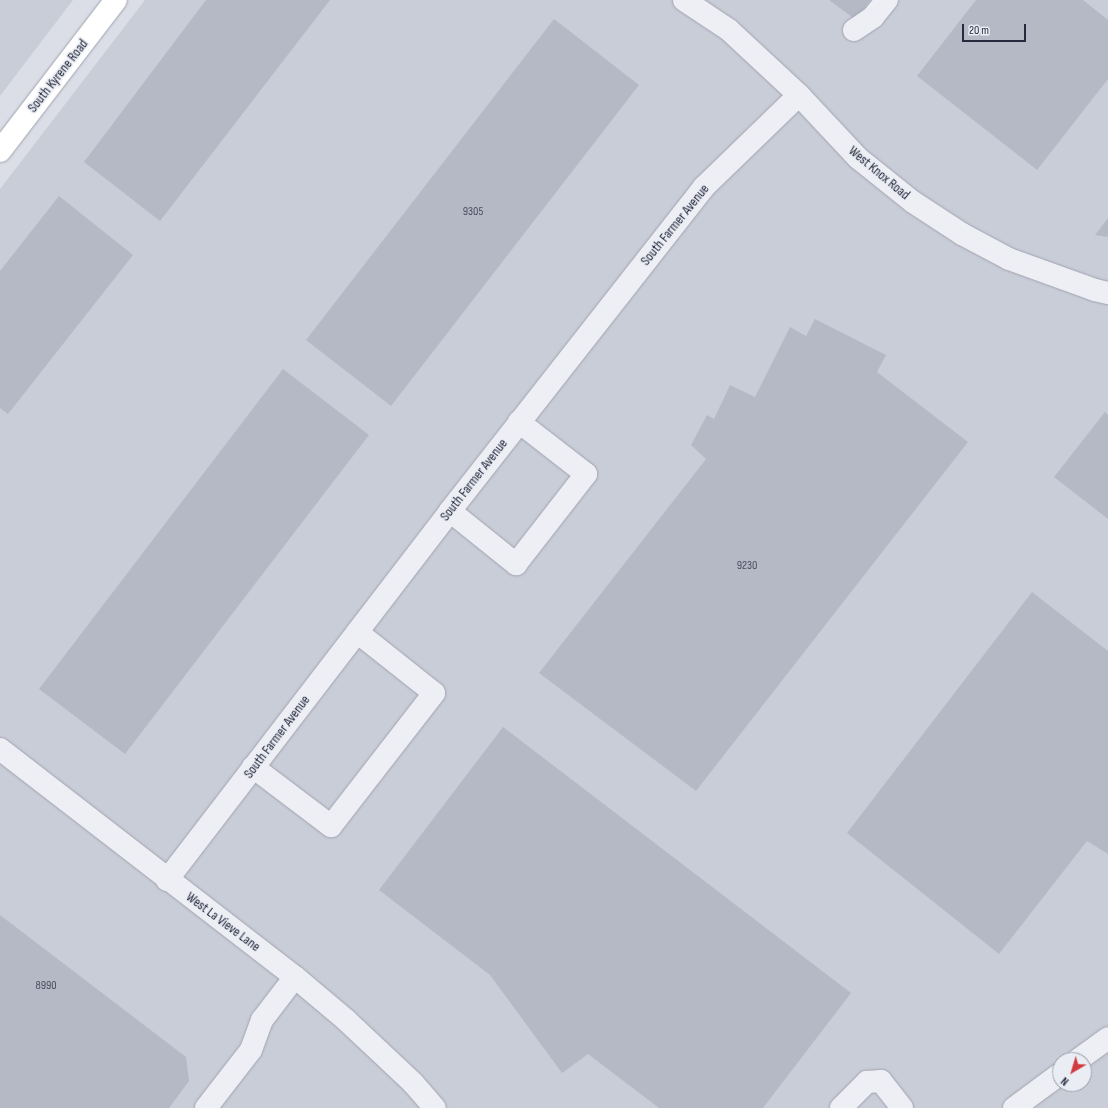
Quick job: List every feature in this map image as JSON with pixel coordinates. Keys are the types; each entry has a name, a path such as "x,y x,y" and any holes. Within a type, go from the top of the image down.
{"main road":[{"name":"South Kyrene Road","path":"0,151 116,0"}],"street":[{"name":"West Knox Road","path":"684,0 729,30 799,95 858,158 913,202 962,234 1009,259 1095,290 1108,293"},
{"path":"854,30 873,17 887,0"},
{"name":"South Farmer Avenue","path":"167,880 450,511 704,187 799,95"},
{"path":"450,511 516,564 586,474 519,422"},
{"path":"253,767 331,826 434,693 357,632"},
{"name":"West La Vieve Lane","path":"0,749 167,880 295,977 385,1055 435,1108"},
{"path":"206,1108 251,1050 262,1020 295,977"},
{"path":"1089,1052 1108,1038"},
{"path":"1014,1108 1052,1080"},
{"path":"841,1108 867,1082 881,1081 902,1108"}],"shaded area":[{"path":"0,0 73,0 0,96"},
{"path":"145,0 1108,0 1108,1108 0,1108 0,189"}],"building":[{"path":"206,0 330,0 160,221 84,162"},
{"path":"829,0 870,0 856,20"},
{"path":"976,0 1083,0 1108,20 1108,79 1037,170 917,76"},
{"path":"554,19 639,85 391,406 306,340"},
{"path":"59,196 133,255 8,414 0,408 0,271"},
{"path":"1108,218 1108,237 1095,235"},
{"path":"815,319 886,355 877,372 968,442 696,791 539,673 706,459 691,445 707,415 714,419 730,385 755,397 790,327 806,336"},
{"path":"283,369 369,435 125,754 39,689"},
{"path":"1105,412 1108,415 1108,519 1054,477"},
{"path":"1032,592 1108,651 1108,854 1087,841 999,954 847,833"},
{"path":"503,727 851,993 763,1108 659,1108 588,1054 562,1073 490,975 379,890"},
{"path":"0,915 186,1057 189,1081 169,1108 0,1108"}]}
